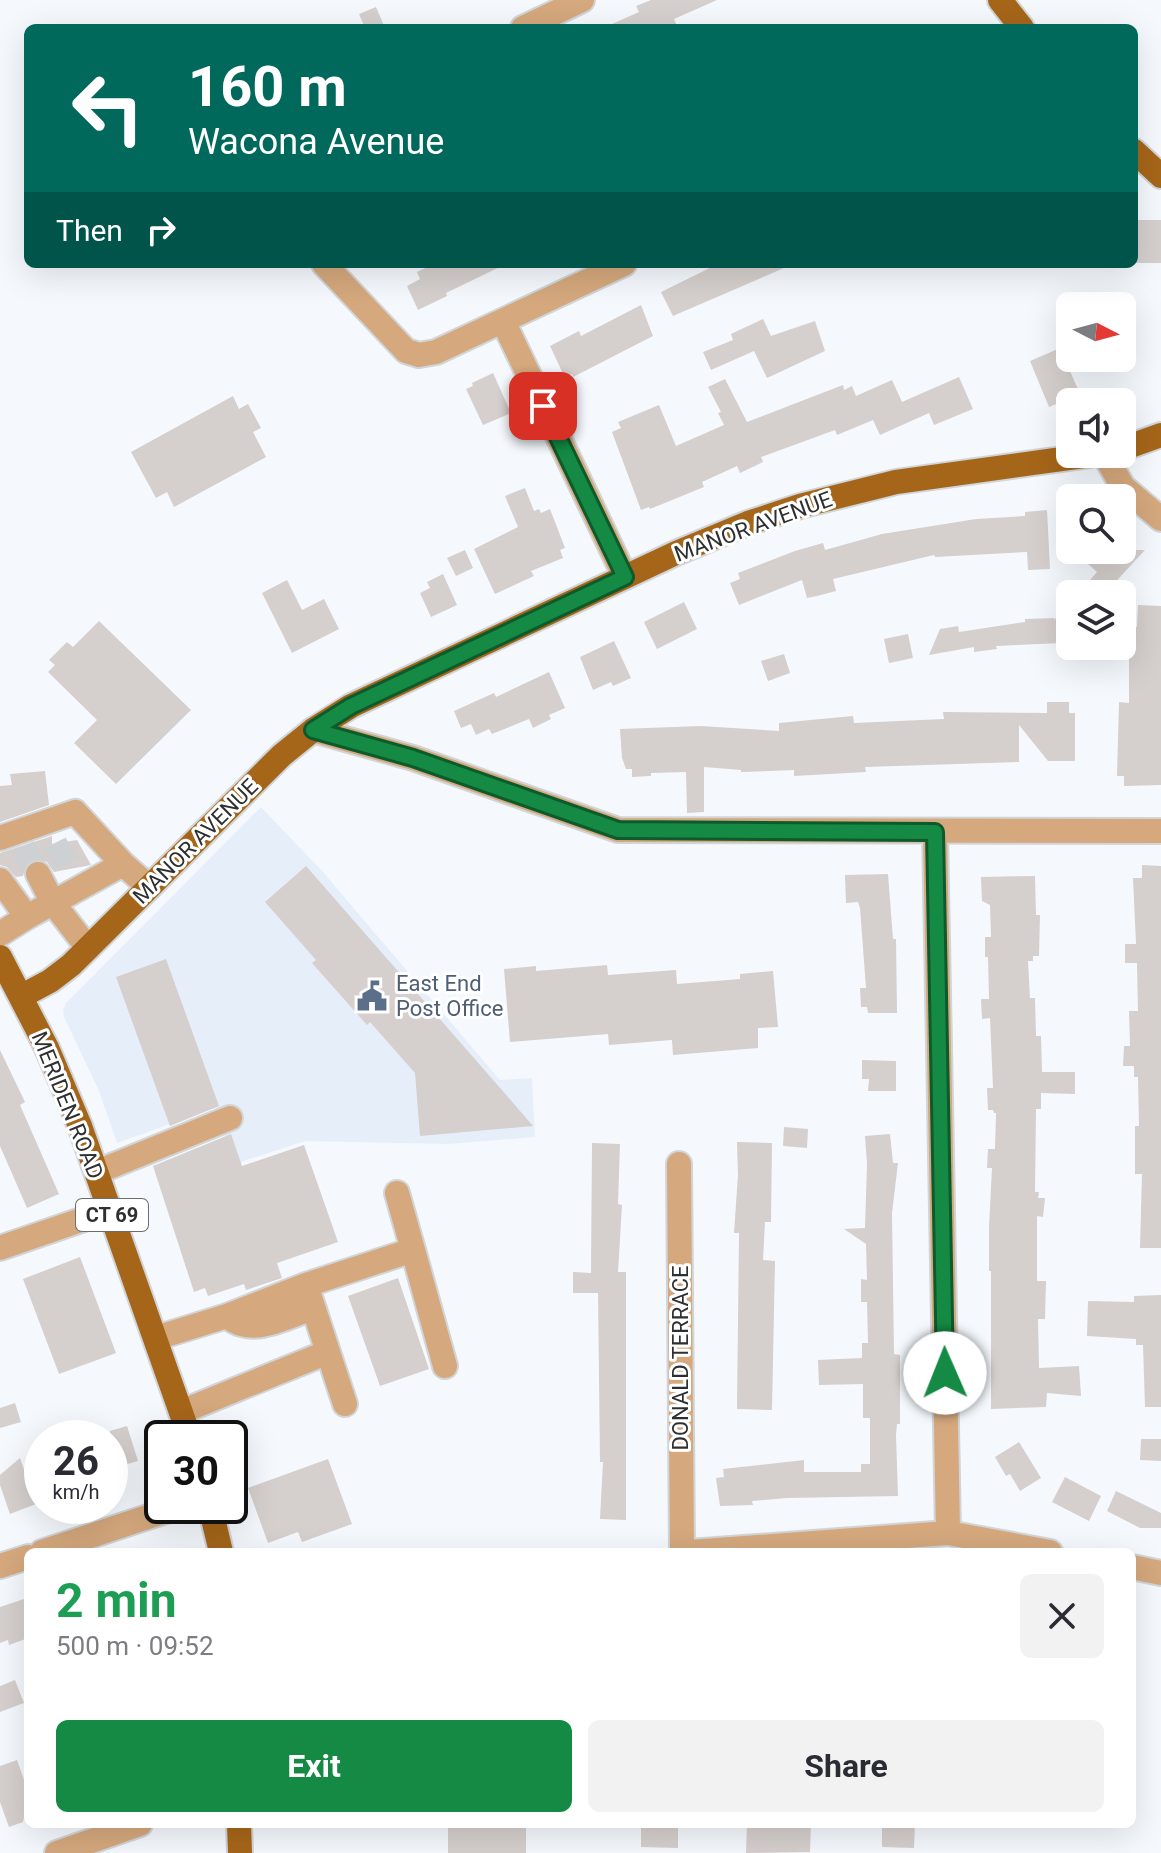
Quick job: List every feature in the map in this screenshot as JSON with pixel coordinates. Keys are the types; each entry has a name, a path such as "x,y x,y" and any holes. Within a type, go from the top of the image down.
{"main road":[{"path":"1000,0 1019,24"},
{"path":"1138,155 1161,176"},
{"path":"1136,444 1161,435"},
{"name":"MANOR AVENUE","path":"22,996 60,974 246,789 313,730 351,706 725,532 849,492 924,477 1056,460"},
{"name":"MERIDEN ROAD","path":"0,957 22,996 63,1085 97,1172 184,1420"},
{"path":"214,1524 220,1548"},
{"path":"239,1828 240,1853"}],"street":[{"path":"531,24 582,0"},
{"path":"328,268 400,346 419,355 436,352 616,268"},
{"path":"503,321 625,577"},
{"path":"1110,468 1123,487 1161,519"},
{"path":"313,730 413,758 618,830 1161,831"},
{"path":"13,840 50,833 75,812 149,887"},
{"path":"935,832 948,1533"},
{"path":"0,934 53,903 73,880 123,864"},
{"path":"38,874 53,903 88,948"},
{"path":"0,880 27,917"},
{"path":"97,1172 230,1118"},
{"name":"DONALD TERRACE","path":"679,1164 682,1548"},
{"path":"397,1193 445,1366"},
{"path":"0,1248 110,1210"},
{"path":"156,1338 227,1316 237,1324 257,1327 309,1296 413,1250"},
{"path":"309,1296 345,1404"},
{"path":"181,1412 328,1352"},
{"path":"54,1548 144,1518"},
{"path":"744,1548 948,1533 1029,1548"},
{"path":"0,1566 24,1558"},
{"path":"1136,1568 1161,1573"},
{"path":"57,1853 129,1828"}],"shaded area":[{"path":"261,807 323,872 500,1080 532,1078 535,1137 448,1144 305,1141 235,1164 215,1108 117,1143 99,1091 64,1017 66,1003"}],"building":[{"path":"651,0 717,0 674,19 676,24 612,24 639,12 636,6"},
{"path":"376,7 383,24 363,24 359,14"},
{"path":"1138,220 1161,220 1161,263 1138,263"},
{"path":"426,268 498,268 418,310 407,286 420,279 417,272"},
{"path":"710,268 784,268 673,316 661,292"},
{"path":"641,305 653,336 573,377 572,374 565,378 550,346 579,331 581,336"},
{"path":"763,319 771,336 815,321 825,351 767,378 754,351 711,370 703,352 733,340 731,334"},
{"path":"1056,350 1056,372 1070,372 1077,388 1056,388 1056,404 1049,407 1030,361"},
{"path":"493,373 511,413 483,425 466,389"},
{"path":"959,377 973,409 934,425 929,413 880,435 873,420 837,435 835,430 761,457 763,462 740,473 737,466 702,482 704,487 650,509 641,510 612,432 621,428 618,422 659,405 676,446 724,425 708,387 725,379 747,422 843,385 844,390 852,386 856,396 892,380 902,402"},
{"path":"233,396 239,409 248,404 261,428 253,432 266,457 174,507 167,492 156,498 131,452"},
{"path":"525,488 534,511 539,509 541,513 550,509 565,548 560,550 563,558 531,571 534,576 495,594 474,549 518,527 505,496"},
{"path":"1047,510 1050,569 1028,570 1027,552 934,555 833,579 836,591 817,596 807,598 802,580 739,605 730,583 740,579 738,573 823,543 825,550 882,534 976,519 1025,516 1025,512"},
{"path":"465,550 473,568 456,576 447,558"},
{"path":"1136,550 1145,550 1136,560"},
{"path":"1088,564 1132,564 1117,580 1090,580 1097,572"},
{"path":"443,574 457,605 431,617 420,593 430,588 427,582"},
{"path":"287,580 302,610 324,599 339,629 292,653 262,593"},
{"path":"684,602 697,629 657,649 644,622"},
{"path":"1138,605 1161,606 1161,785 1124,786 1124,776 1117,776 1119,702 1129,703 1129,660 1136,660"},
{"path":"1056,618 1056,643 996,646 997,649 974,652 974,647 929,655 940,629 958,626 959,632 1025,622 1025,619"},
{"path":"99,621 191,710 116,784 74,743 97,720 48,672 55,665 49,660 67,642 73,647"},
{"path":"908,634 913,658 889,663 884,639"},
{"path":"614,641 631,678 593,690 580,657"},
{"path":"784,654 790,673 768,681 761,661"},
{"path":"549,672 565,708 549,715 551,719 533,728 529,719 492,734 489,729 476,735 471,724 461,728 454,711 494,693 496,697"},
{"path":"1047,702 1069,702 1069,713 1075,713 1075,761 1048,761 1019,725 1019,762 865,767 866,772 794,776 794,770 741,772 704,767 704,812 687,813 686,772 632,777 632,769 626,769 622,758 620,729 701,726 779,731 779,723 853,716 854,723 944,719 943,712 1047,713"},
{"path":"45,771 49,805 0,822 0,786 12,785 10,774"},
{"path":"52,836 52,844 77,840 91,865 54,872 47,862 38,859 26,865 23,876 16,877 7,867 0,865 0,853"},
{"path":"1142,865 1161,866 1161,1248 1140,1248 1142,1174 1135,1174 1135,1126 1139,1126 1138,1077 1134,1077 1134,1066 1123,1066 1124,1046 1130,1046 1129,1011 1138,1011 1137,963 1125,963 1125,944 1136,944 1133,878 1142,878"},
{"path":"306,866 533,1126 420,1136 415,1073 312,963 316,960 265,902"},
{"path":"888,874 893,939 896,939 897,1013 868,1013 867,1007 861,1007 860,988 866,988 860,908 858,902 846,903 845,875"},
{"path":"1035,876 1036,915 1040,915 1039,956 1033,956 1033,961 1028,961 1030,998 1035,998 1036,1036 1041,1036 1042,1072 1075,1072 1075,1094 1041,1093 1041,1109 1036,1109 1035,1192 1039,1192 1038,1198 1045,1198 1043,1217 1037,1216 1037,1281 1046,1281 1045,1319 1038,1319 1039,1368 1079,1366 1081,1396 1047,1393 1046,1407 991,1409 989,1227 992,1168 987,1168 988,1149 995,1149 996,1113 988,1110 987,1088 993,1088 990,1018 982,1019 981,999 989,999 985,937 991,937 990,905 982,901 981,877"},
{"path":"166,959 219,1106 170,1126 116,977"},
{"path":"607,965 608,975 676,970 677,984 740,979 740,974 773,971 778,1027 758,1028 758,1048 673,1055 672,1040 609,1045 608,1034 510,1042 504,969 536,966 536,971"},
{"path":"0,1050 25,1102 20,1105 59,1194 27,1208 0,1146"},
{"path":"862,1060 896,1061 896,1091 868,1091 869,1079 862,1079"},
{"path":"784,1127 808,1129 807,1148 783,1146"},
{"path":"231,1134 242,1166 304,1145 338,1242 277,1263 282,1278 246,1290 244,1284 208,1296 205,1288 194,1292 153,1166"},
{"path":"890,1134 893,1163 898,1163 892,1213 894,1354 900,1355 900,1424 897,1424 896,1435 898,1496 787,1498 752,1501 753,1505 720,1506 716,1478 724,1477 723,1469 804,1460 804,1472 861,1472 861,1464 870,1464 870,1418 863,1418 863,1384 819,1385 818,1360 862,1358 862,1343 868,1343 867,1302 861,1302 861,1279 867,1280 866,1244 844,1229 865,1228 865,1136"},
{"path":"737,1142 772,1143 771,1222 765,1222 763,1260 775,1261 772,1410 737,1409 739,1233 734,1233"},
{"path":"592,1143 620,1144 618,1204 622,1205 618,1272 626,1272 626,1520 600,1519 603,1462 600,1462 598,1293 573,1293 573,1272 591,1273"},
{"path":"80,1257 116,1353 59,1374 23,1279"},
{"path":"398,1278 429,1369 380,1386 348,1296"},
{"path":"1161,1295 1161,1407 1145,1407 1143,1345 1136,1345 1136,1339 1087,1336 1088,1301 1134,1302 1134,1296"},
{"path":"15,1403 21,1422 0,1428 0,1408"},
{"path":"128,1429 138,1461 128,1464"},
{"path":"1141,1439 1161,1439 1161,1461 1140,1460"},
{"path":"1019,1442 1041,1478 1020,1491 995,1457"},
{"path":"20,1458 24,1470 24,1509 10,1514 0,1485 0,1475"},
{"path":"328,1459 352,1524 302,1542 298,1532 268,1543 248,1488"},
{"path":"1065,1477 1101,1496 1089,1521 1052,1502"},
{"path":"1116,1491 1161,1513 1161,1528 1140,1528 1107,1511"},
{"path":"24,1599 24,1639 9,1645 8,1640 0,1643 0,1607"},
{"path":"15,1680 24,1703 0,1712 0,1686"},
{"path":"17,1760 24,1780 23,1822 9,1827 0,1802 0,1766"},
{"path":"448,1828 526,1828 526,1853 448,1853"},
{"path":"641,1828 678,1828 678,1848 641,1847"},
{"path":"747,1828 811,1828 810,1852 746,1853"},
{"path":"882,1828 915,1828 914,1848 882,1847"}],"tunnel":[{"path":"55,843 69,870"},
{"path":"23,847 38,874"}],"place":[{"name":"East End Post Office","path":"372,996"}],"route":[{"path":"543,406 625,577 351,706 313,730 413,758 618,830 935,832 945,1373"}]}
